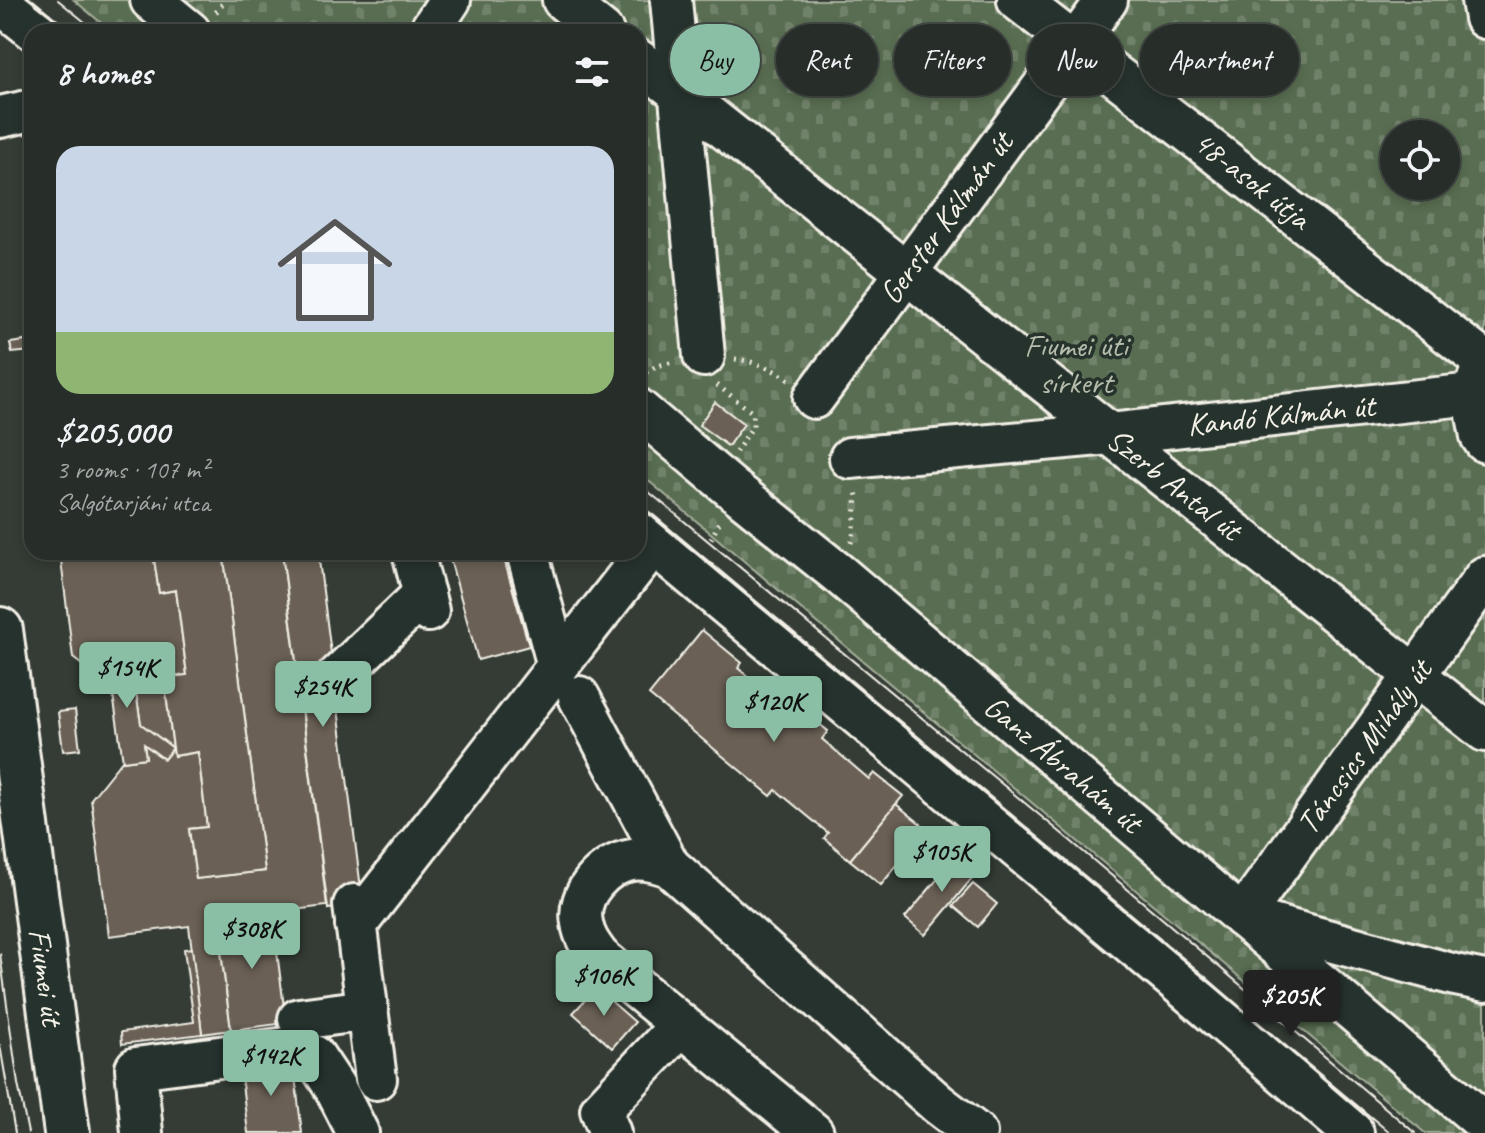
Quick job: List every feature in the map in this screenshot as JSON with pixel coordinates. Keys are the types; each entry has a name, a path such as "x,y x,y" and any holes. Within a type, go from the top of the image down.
{"main road":[{"name":"Fiumei út","path":"0,630 67,1133"}],"street":[{"path":"151,0 180,24"},
{"path":"434,24 450,0"},
{"path":"563,0 593,24"},
{"path":"671,0 673,24"},
{"name":"48-asok útja","path":"1018,0 1050,24"},
{"name":"Gerster Kálmán út","path":"1089,24 1107,0"},
{"path":"1483,1 1485,18"},
{"path":"0,3 27,24"},
{"name":"Szerb Antal út","path":"646,66 670,85"},
{"name":"48-asok útja","path":"1124,82 1482,369"},
{"path":"679,96 704,356"},
{"name":"Szerb Antal út","path":"684,96 1485,731"},
{"name":"Gerster Kálmán út","path":"814,398 1036,96"},
{"path":"0,117 24,112"},
{"path":"1482,369 1481,436 1485,442"},
{"name":"Kandó Kálmán út","path":"850,458 1110,434 1482,369"},
{"name":"Ganz Ábrahám út","path":"646,416 839,574 1485,1123"},
{"path":"646,538 1188,991 1353,1133"},
{"path":"334,680 426,602 415,560"},
{"path":"530,560 568,682 669,866 938,1104 976,1133"},
{"path":"376,1079 355,915 568,682 634,560"},
{"name":"Táncsics Mihály út","path":"1242,917 1485,577"},
{"path":"669,866 633,859 611,866 594,883 584,900 581,920 587,940 599,957 813,1133"},
{"path":"1242,917 1485,981"},
{"path":"299,1019 367,1010"},
{"path":"610,1133 601,1110 681,1025"},
{"path":"142,1133 136,1068 295,1047 314,1056 334,1086 358,1133"}],"path":[{"path":"646,372 657,366 704,356 744,360 782,374 814,398"},
{"path":"839,574 853,537 857,497 850,458"}],"green space":[{"name":"Fiumei úti sírkert","path":"74,0 1485,0 1485,1133 1425,1133 646,479 646,24 102,24"}],"building":[{"path":"24,341 24,352 12,353 10,343"},
{"path":"715,402 744,424 728,446 699,425"},
{"path":"61,560 154,560 159,593 176,590 187,675 164,678 173,748 141,724 131,661 109,667 89,652 81,664 73,658"},
{"path":"154,560 224,560 265,871 196,879 189,829 207,827 198,752 174,756 164,678 187,675 176,590 159,593"},
{"path":"224,560 283,560 327,906 217,919 231,1030 202,1034 189,926 109,936 91,799 123,759 146,758 144,744 164,759 173,748 174,756 198,752 207,827 189,829 196,879 265,871"},
{"path":"283,560 319,560 363,904 328,909"},
{"path":"450,560 504,560 529,646 478,660"},
{"path":"702,630 742,663 738,668 753,681 755,678 792,709 796,705 828,731 822,739 869,779 874,773 903,796 850,860 824,838 828,833 776,790 771,796 649,695"},
{"path":"89,652 109,667 131,661 141,724 173,748 164,759 144,744 146,758 123,761 112,688 81,664"},
{"path":"75,710 80,749 63,751 58,712"},
{"path":"896,804 927,829 881,885 850,860"},
{"path":"960,852 980,869 925,935 905,918"},
{"path":"973,884 997,904 978,927 953,906"},
{"path":"272,912 286,1023 231,1030 217,919"},
{"path":"192,948 202,1034 122,1044 121,1032 194,1022 184,949"},
{"path":"596,988 635,1022 612,1048 573,1013"},
{"path":"293,1060 302,1133 248,1133 240,1067"}],"tram line":[{"path":"33,0 62,24"},
{"path":"58,0 87,24"},
{"path":"646,490 1066,837 1415,1133"},
{"path":"646,512 1390,1133"},
{"path":"0,954 28,1133"},
{"path":"0,1045 15,1133"}]}
